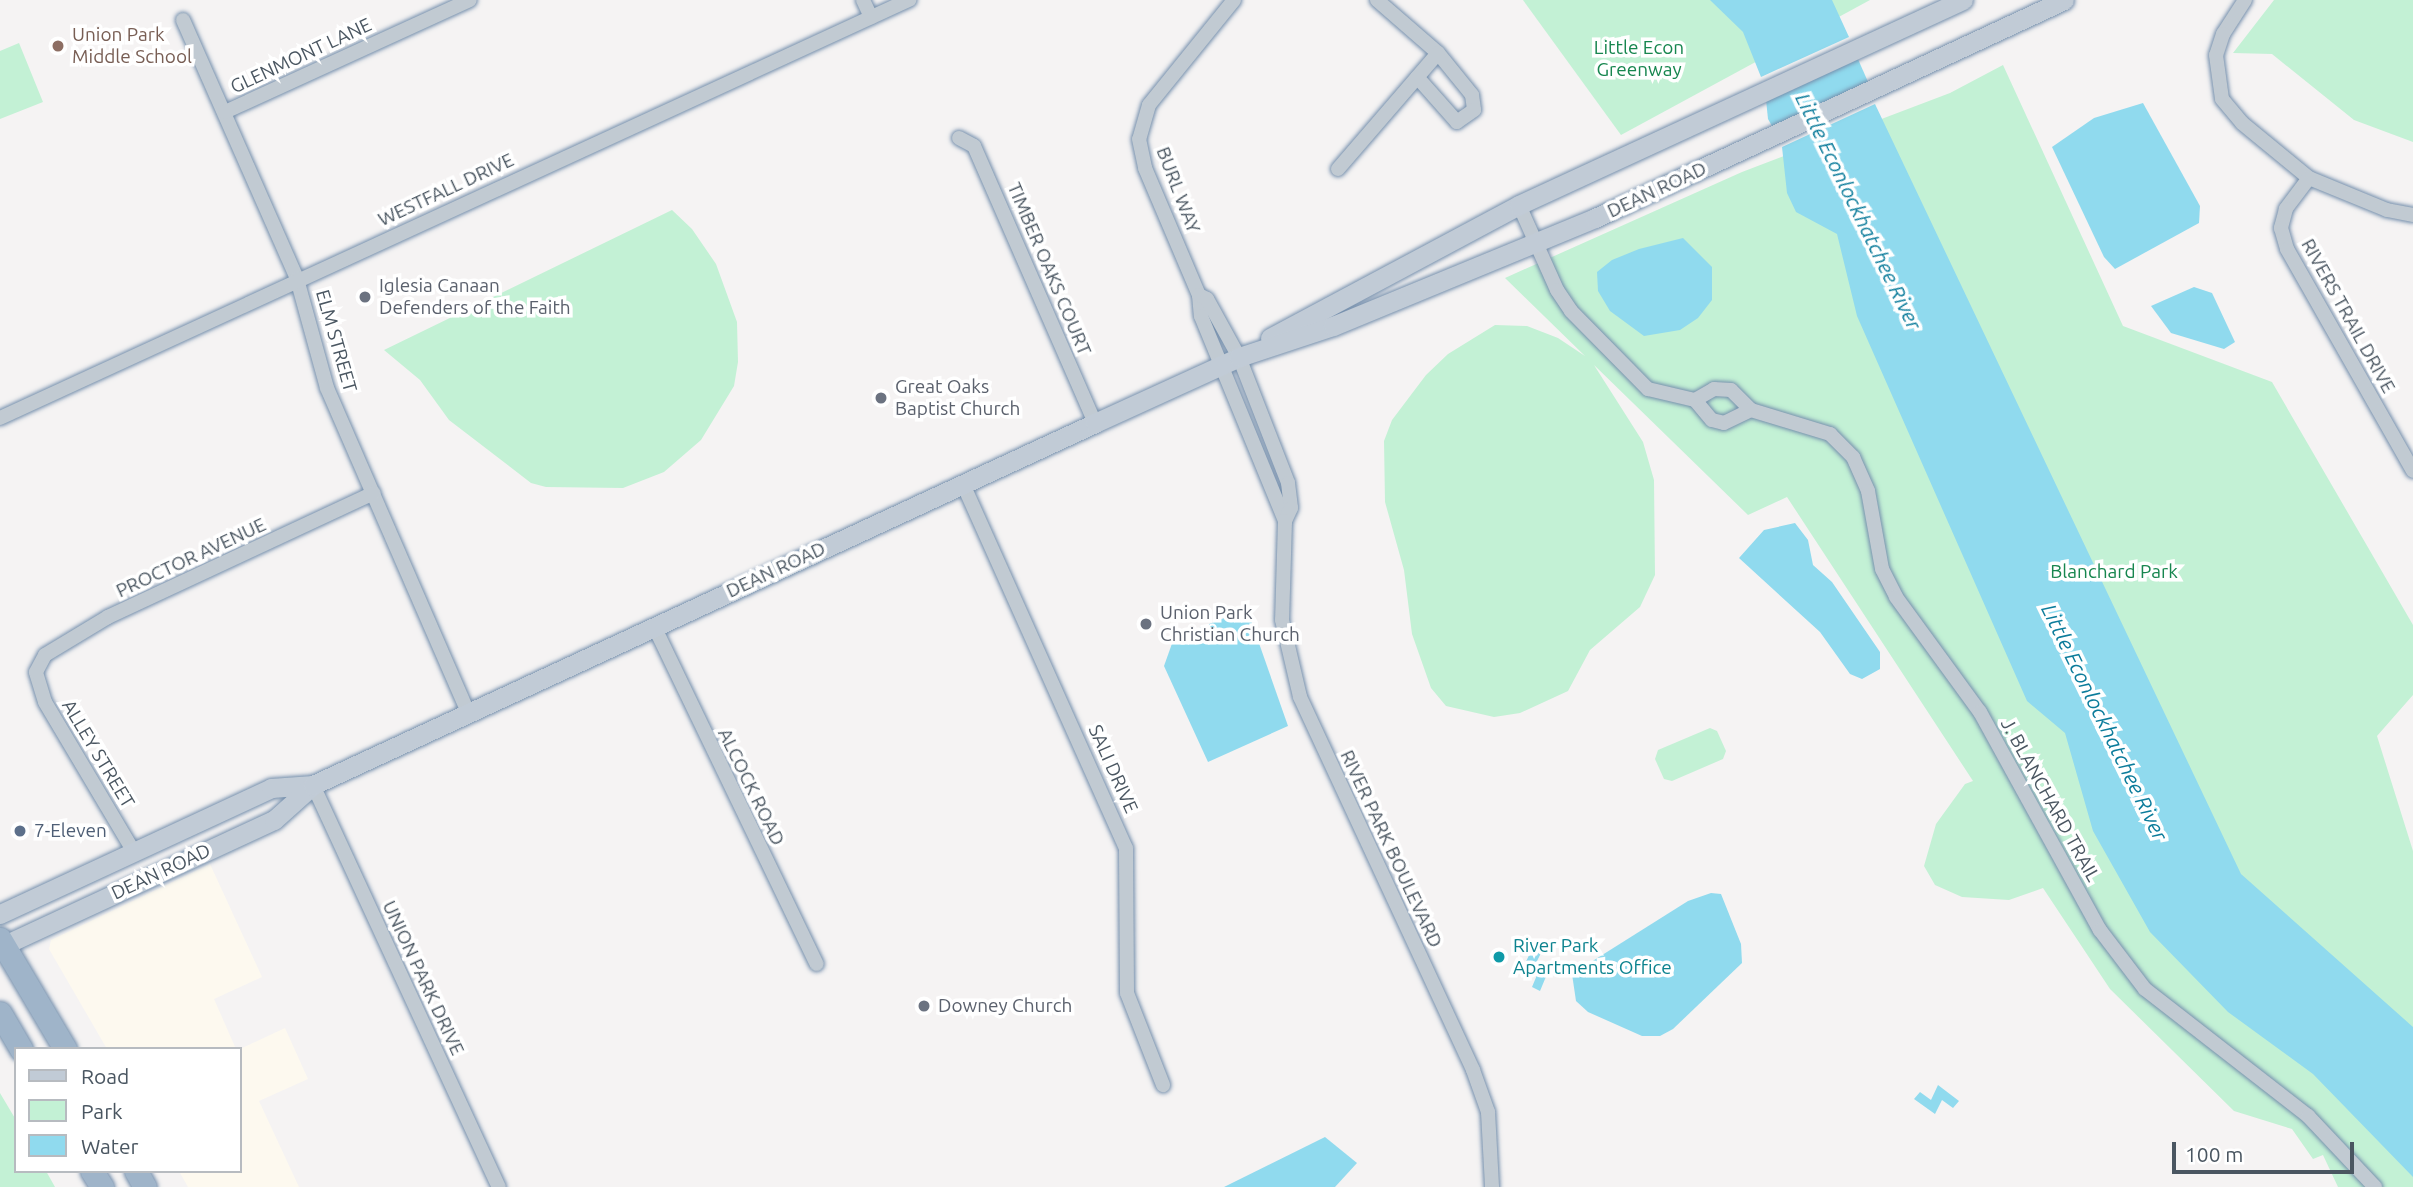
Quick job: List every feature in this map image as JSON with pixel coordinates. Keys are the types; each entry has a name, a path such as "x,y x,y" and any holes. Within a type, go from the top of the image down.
{"highway":[{"path":"1,944 64,1047"},
{"path":"0,1013 20,1047"}],"main road":[{"name":"DEAN ROAD","path":"1240,357 1323,306 1519,205 1963,0"},
{"name":"DEAN ROAD","path":"1,944 274,820 313,785 1221,365 1333,326 1536,243 1901,78 2064,0"},
{"name":"DEAN ROAD","path":"0,915 271,788 313,785"}],"street":[{"name":"GLENMONT LANE","path":"225,112 470,0"},
{"path":"863,0 871,18"},
{"name":"WESTFALL DRIVE","path":"0,418 909,0"},
{"name":"BURL WAY","path":"1221,365 1197,305 1199,295 1145,168 1139,139 1156,95 1234,0"},
{"path":"1377,0 1438,53 1472,95 1474,110 1468,117 1457,122 1417,77"},
{"path":"2245,0 2223,34 2216,55 2222,99 2242,123 2309,178 2387,210 2413,215"},
{"name":"ELM STREET","path":"183,20 298,279 327,388 468,712"},
{"path":"1338,169 1438,53"},
{"name":"TIMBER OAKS COURT","path":"959,138 974,146 1095,423"},
{"name":"RIVERS TRAIL DRIVE","path":"2309,178 2286,209 2281,228 2287,249 2413,471"},
{"path":"1519,205 1557,290 1593,338 1648,389 1695,400 1712,420 1724,423 1751,410"},
{"name":"BURL WAY","path":"1199,295 1207,299 1240,357"},
{"name":"RIVER PARK BOULEVARD","path":"1240,357 1282,460 1291,508 1285,521 1282,620 1289,661 1300,697 1473,1070 1488,1112 1492,1187"},
{"name":"RIVER PARK BOULEVARD","path":"1221,365 1285,521"},
{"name":"J. BLANCHARD TRAIL","path":"1695,400 1722,388 1738,394 1751,410 1815,426 1853,457 1868,491 1882,569 1896,597 1980,712 2100,930 2145,989 2308,1116 2375,1187"},
{"name":"SALI DRIVE","path":"963,484 1126,848 1127,993 1163,1085"},
{"name":"PROCTOR AVENUE","path":"36,672 45,655 62,642 108,617 374,493"},
{"name":"ALCOCK ROAD","path":"654,626 817,964"},
{"name":"ALLEY STREET","path":"36,672 45,702 134,852"},
{"name":"UNION PARK DRIVE","path":"313,785 499,1187"}],"shaded area":[{"path":"210,864 262,977 214,999 235,1047 106,1047 49,949 51,940"},
{"path":"285,1028 308,1079 259,1101 299,1187 188,1187 180,1173 242,1173 242,1048"}],"green space":[{"name":"Little Econ Greenway","path":"1523,0 1870,0 1621,135"},
{"path":"2274,0 2413,0 2413,142 2354,120 2272,54 2233,53"},
{"path":"19,43 43,102 0,119 0,51"},
{"name":"Blanchard Park","path":"2003,65 2123,326 2272,382 2413,625 2413,695 2377,736 2413,851 2413,1187 2338,1187 2323,1155 2313,1159 2292,1129 2234,1111 2110,989 2043,888 2009,900 1962,897 1935,885 1924,866 1936,824 1965,784 1973,781 1787,497 1748,515 1594,365 1643,442 1654,480 1655,575 1640,607 1590,650 1568,691 1520,713 1494,717 1446,706 1431,688 1412,634 1404,570 1385,502 1384,441 1392,420 1426,375 1448,354 1495,325 1527,326 1558,338 1585,356 1505,278 1742,172 1950,93"},
{"path":"672,210 692,229 716,264 737,322 738,362 734,386 701,440 664,472 623,488 546,487 531,483 449,420 420,380 384,350"},
{"path":"1710,728 1717,731 1726,751 1723,759 1672,781 1664,779 1655,759 1658,750"},
{"path":"0,1093 14,1117 14,1173 47,1173 55,1187 0,1187"}],"water":[{"path":"1710,0 1832,0 1849,37 1761,77 1743,32"},
{"path":"1854,50 1872,91 1777,135 1768,119 1765,90"},
{"path":"2143,103 2200,206 2199,223 2115,269 2104,257 2052,147 2094,118"},
{"name":"Little Econlockhatchee River","path":"1875,104 2241,874 2413,1027 2413,1177 2313,1074 2228,1012 2150,932 2093,831 2065,733 2027,701 1857,316 1837,234 1796,212 1787,193 1782,147"},
{"path":"1683,238 1712,267 1712,300 1698,318 1680,330 1644,336 1610,311 1598,291 1597,272 1612,260 1639,249"},
{"path":"2194,287 2212,293 2235,342 2224,349 2171,333 2151,306"},
{"path":"1795,523 1808,540 1813,565 1832,582 1880,652 1880,669 1862,679 1850,674 1820,632 1739,558 1764,530"},
{"path":"1247,609 1288,726 1208,762 1164,666 1174,638"},
{"path":"1711,893 1721,894 1741,944 1742,963 1673,1029 1660,1036 1642,1036 1588,1012 1576,1001 1572,974 1688,901"},
{"path":"1533,947 1542,951 1535,965 1550,967 1540,991 1532,987 1537,975 1522,970"},
{"path":"1938,1085 1959,1101 1953,1108 1942,1100 1935,1114 1914,1099 1920,1092 1931,1100"},
{"path":"1325,1137 1357,1163 1335,1187 1224,1187"}],"place":[{"name":"Union Park Middle School","path":"58,46"},
{"name":"Iglesia Canaan Defenders of the Faith","path":"365,297"},
{"name":"Great Oaks Baptist Church","path":"881,398"},
{"name":"Union Park Christian Church","path":"1146,624"},
{"name":"7-Eleven","path":"20,831"},
{"name":"River Park Apartments Office","path":"1499,957"},
{"name":"Downey Church","path":"924,1006"}]}
